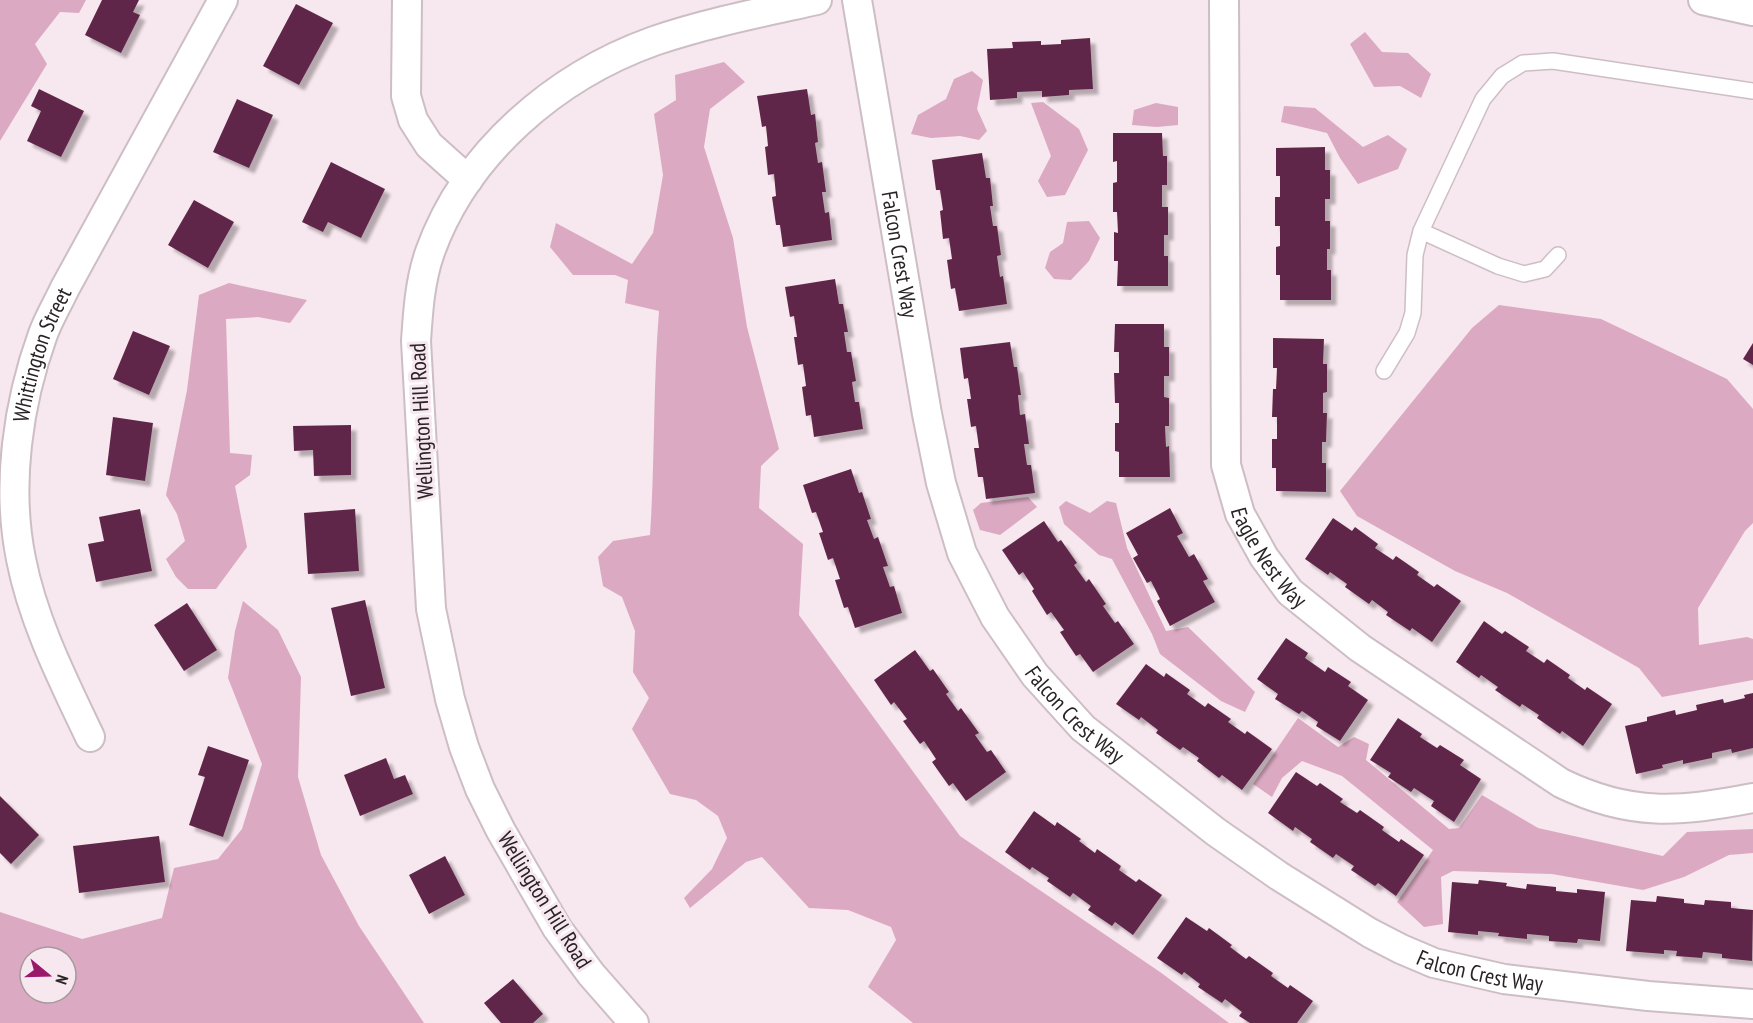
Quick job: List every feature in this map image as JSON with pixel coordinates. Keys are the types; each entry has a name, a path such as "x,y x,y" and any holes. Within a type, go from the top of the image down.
{"street":[{"name":"Whittington Street","path":"90,737 49,650 21,559 16,519 15,470 23,411 32,370 44,332 65,288 224,0"},
{"path":"407,0 406,96 413,120 429,145 468,180"},
{"name":"Wellington Hill Road","path":"634,1023 591,974 557,928 501,831 480,789 464,747 439,654 431,609 416,341 419,299 429,253 447,212 468,180 495,146 520,120 564,86 609,61 654,41 817,0"},
{"name":"Falcon Crest Way","path":"857,0 927,414 941,483 962,553 995,617 1035,675 1083,728 1215,832 1279,876 1370,933 1401,949 1434,963 1504,979 1648,996 1753,1004"},
{"name":"Eagle Nest Way","path":"1224,0 1226,465 1240,514 1264,557 1290,592 1360,648 1561,783 1586,795 1644,809 1703,808 1753,798"},
{"path":"1703,0 1753,11"}],"lane":[{"path":"1384,371 1407,333 1413,313 1415,255 1421,231 1483,99 1502,76 1523,63 1553,61 1753,91"},
{"path":"1421,231 1498,266 1524,274 1545,269 1558,255"}],"shaded area":[{"path":"0,0 86,0 79,13 60,12 35,44 47,64 0,141"},
{"path":"1365,32 1382,52 1408,53 1431,74 1421,98 1400,86 1374,87 1350,44"},
{"path":"724,62 745,82 710,109 704,147 733,238 747,327 779,449 761,466 759,508 803,544 799,615 960,836 1160,972 1229,1023 913,1023 868,987 896,940 891,927 848,910 809,908 762,857 746,862 690,908 684,898 712,869 727,838 718,816 696,800 670,794 632,729 649,698 633,672 635,631 622,597 603,586 598,557 613,541 650,535 659,311 625,303 628,280 615,275 573,275 550,247 556,223 632,264 653,233 663,175 654,114 676,100 675,75"},
{"path":"972,71 983,80 977,109 987,131 979,140 960,136 931,138 911,134 918,115 946,99 954,79"},
{"path":"1043,102 1079,129 1088,150 1065,195 1047,197 1038,181 1051,156 1031,103"},
{"path":"1156,103 1178,107 1178,125 1157,127 1132,125 1134,110"},
{"path":"1284,106 1315,108 1363,147 1388,135 1407,149 1398,169 1358,184 1340,158 1327,133 1281,122"},
{"path":"1089,221 1100,238 1089,261 1071,280 1054,279 1045,268 1050,252 1063,243 1067,222"},
{"path":"229,283 307,300 290,323 258,317 226,319 230,453 252,455 250,475 235,486 247,547 216,589 188,589 176,577 166,559 185,541 177,514 166,495 187,390 199,295"},
{"path":"1499,305 1601,319 1727,379 1753,409 1753,523 1745,531 1698,608 1699,645 1747,637 1753,639 1753,680 1662,697 1639,668 1507,593 1455,571 1357,516 1340,491 1472,328"},
{"path":"1028,497 1037,507 1000,535 980,530 973,510 981,503"},
{"path":"1066,501 1090,513 1107,501 1116,503 1127,548 1166,631 1188,627 1255,692 1245,712 1221,701 1160,654 1152,634 1112,559 1099,555 1064,524 1059,507"},
{"path":"243,601 278,630 301,677 298,777 321,855 359,926 424,1023 0,1023 0,912 82,939 162,918 174,868 218,859 242,829 262,764 228,678 235,631"},
{"path":"1298,718 1338,747 1354,737 1369,744 1366,760 1449,829 1459,828 1482,795 1538,828 1663,856 1687,832 1753,829 1753,853 1729,855 1684,877 1643,890 1552,874 1453,871 1441,877 1443,924 1424,927 1397,902 1433,850 1342,776 1302,761 1282,778 1272,797 1253,784"}],"building":[{"path":"102,0 139,0 133,12 140,15 121,53 85,35"},
{"path":"296,4 333,23 299,85 263,66"},
{"path":"1090,38 1093,89 1069,90 1069,95 1042,97 1042,91 1017,92 1017,98 990,100 987,49 1013,48 1012,42 1041,41 1041,45 1061,44 1061,40"},
{"path":"39,89 84,111 61,157 27,141 41,111 31,106"},
{"path":"807,89 811,115 815,114 818,142 815,143 818,163 822,162 826,192 822,192 825,213 829,212 832,240 783,247 780,225 776,225 772,197 776,196 774,174 768,175 765,147 768,146 766,126 762,127 757,96"},
{"path":"237,99 273,115 249,168 213,152"},
{"path":"1113,133 1162,133 1163,156 1167,156 1167,185 1162,185 1162,207 1168,207 1168,235 1164,235 1164,256 1168,256 1168,286 1117,286 1118,261 1114,261 1114,232 1118,233 1117,212 1113,212 1113,183 1117,182 1117,161 1113,162"},
{"path":"1325,147 1325,170 1330,170 1330,199 1325,199 1325,221 1330,221 1327,270 1331,270 1331,300 1280,300 1280,275 1276,275 1276,247 1280,246 1280,226 1275,226 1275,197 1280,197 1280,176 1276,176 1276,148"},
{"path":"982,153 986,178 990,178 993,206 990,206 993,226 997,226 1001,255 997,256 1007,304 959,311 955,288 951,289 947,260 952,259 949,238 943,239 940,211 943,210 940,190 936,190 932,160"},
{"path":"331,162 385,189 361,238 328,222 323,232 302,222"},
{"path":"194,200 234,222 208,268 168,245"},
{"path":"835,279 839,304 843,304 848,332 844,332 847,352 851,352 856,381 852,382 855,402 859,402 863,429 814,437 811,415 806,416 802,387 806,386 803,364 798,365 794,316 790,317 785,287"},
{"path":"1115,324 1164,324 1164,347 1169,347 1169,376 1164,376 1164,397 1169,398 1169,426 1165,426 1166,447 1169,446 1170,477 1119,477 1119,452 1115,451 1115,423 1119,423 1119,403 1115,403 1114,373 1119,373 1119,352 1114,352"},
{"path":"133,331 170,346 149,395 113,379"},
{"path":"1273,338 1324,339 1323,364 1327,364 1327,392 1323,393 1323,413 1327,413 1326,442 1322,442 1322,463 1326,463 1326,492 1276,491 1276,468 1272,468 1272,439 1277,439 1277,417 1272,417 1273,389 1276,389 1277,368 1273,368"},
{"path":"1010,342 1021,395 1018,395 1020,415 1025,414 1029,444 1024,444 1027,465 1031,465 1035,493 986,499 983,477 978,477 974,448 979,448 976,426 971,427 967,399 971,399 968,378 964,379 960,348"},
{"path":"1753,343 1753,365 1743,359"},
{"path":"113,417 153,423 145,481 106,475"},
{"path":"351,425 351,475 314,476 313,450 294,451 293,426"},
{"path":"851,469 871,519 867,520 874,539 878,537 888,566 883,567 890,587 894,586 902,613 855,628 848,607 844,608 835,580 840,579 833,558 828,560 819,533 823,532 816,512 812,513 803,485"},
{"path":"1170,508 1183,533 1177,536 1189,557 1194,554 1208,579 1203,581 1215,602 1170,626 1157,601 1160,599 1151,581 1147,583 1133,558 1138,555 1126,533"},
{"path":"140,509 152,571 96,582 88,544 104,541 99,517"},
{"path":"355,509 359,571 308,574 304,513"},
{"path":"1333,518 1352,531 1355,527 1378,544 1375,548 1393,560 1396,556 1419,572 1417,575 1434,587 1437,584 1461,601 1432,642 1412,628 1410,631 1386,615 1388,612 1372,600 1369,604 1345,587 1347,584 1330,572 1328,575 1305,559"},
{"path":"1044,521 1058,542 1061,540 1077,563 1074,565 1086,582 1089,579 1106,604 1103,606 1115,623 1118,621 1134,644 1093,672 1080,654 1076,656 1060,632 1064,630 1051,612 1047,615 1023,572 1019,575 1002,550"},
{"path":"365,600 385,688 351,696 331,608"},
{"path":"187,603 217,650 184,671 154,625"},
{"path":"1484,621 1502,634 1505,631 1529,647 1526,651 1544,663 1547,659 1570,675 1568,678 1585,690 1587,687 1612,704 1583,746 1562,731 1560,734 1537,718 1539,715 1522,704 1520,707 1495,690 1498,687 1481,675 1479,678 1456,662"},
{"path":"1286,638 1308,653 1305,658 1325,672 1328,667 1351,682 1348,686 1368,700 1340,741 1316,726 1318,722 1302,711 1299,714 1275,699 1278,694 1257,679"},
{"path":"915,650 930,671 933,669 949,692 946,694 958,711 961,708 979,733 975,735 987,752 991,750 1006,772 966,801 953,783 949,786 932,762 936,759 924,741 920,744 903,721 907,719 894,702 891,705 874,680"},
{"path":"1146,664 1164,677 1166,673 1190,690 1187,694 1205,707 1208,703 1231,719 1228,722 1245,734 1247,731 1272,749 1242,790 1222,775 1219,778 1197,761 1199,758 1183,747 1180,750 1156,733 1158,730 1141,717 1139,720 1116,704"},
{"path":"1753,693 1753,748 1732,753 1731,749 1712,753 1712,758 1683,764 1683,760 1662,765 1663,768 1636,774 1625,726 1647,721 1647,717 1675,710 1676,715 1697,710 1696,705 1723,699 1724,703 1745,698 1744,695"},
{"path":"1398,718 1422,734 1420,737 1437,748 1440,745 1464,760 1460,765 1481,779 1454,822 1431,806 1434,801 1414,788 1411,792 1388,777 1391,773 1370,760"},
{"path":"208,746 249,760 223,837 189,825 205,777 198,775"},
{"path":"386,758 394,779 405,775 413,794 360,816 344,775"},
{"path":"1296,772 1317,786 1320,783 1343,799 1340,802 1357,813 1360,810 1384,827 1382,830 1399,842 1401,839 1424,855 1396,896 1378,883 1375,886 1351,870 1354,866 1336,854 1333,858 1310,842 1312,839 1295,827 1293,831 1268,813"},
{"path":"0,796 39,835 11,864 0,853"},
{"path":"1034,811 1055,826 1057,822 1081,839 1079,841 1095,853 1097,849 1121,866 1119,870 1136,882 1139,879 1162,895 1133,935 1115,922 1112,926 1088,910 1091,906 1073,893 1070,897 1047,881 1049,878 1032,867 1030,870 1005,852"},
{"path":"159,836 165,882 79,893 73,846"},
{"path":"445,856 465,895 429,914 409,875"},
{"path":"1479,880 1507,883 1506,886 1526,889 1527,884 1556,887 1556,891 1577,893 1577,889 1605,892 1600,941 1578,939 1577,943 1549,941 1549,936 1527,934 1527,939 1478,931 1478,935 1448,932 1452,882 1478,884"},
{"path":"1657,896 1684,899 1684,903 1704,905 1705,900 1731,902 1731,908 1753,910 1752,961 1722,958 1722,954 1703,952 1702,958 1676,956 1677,951 1664,950 1664,954 1626,951 1631,900 1656,902"},
{"path":"1186,917 1207,931 1209,928 1246,959 1249,956 1273,973 1271,976 1288,988 1290,985 1313,1001 1297,1023 1250,1023 1239,1016 1242,1012 1225,999 1222,1003 1198,987 1200,984 1184,972 1182,975 1157,958"},
{"path":"513,979 543,1014 533,1023 501,1023 484,1003"}]}
